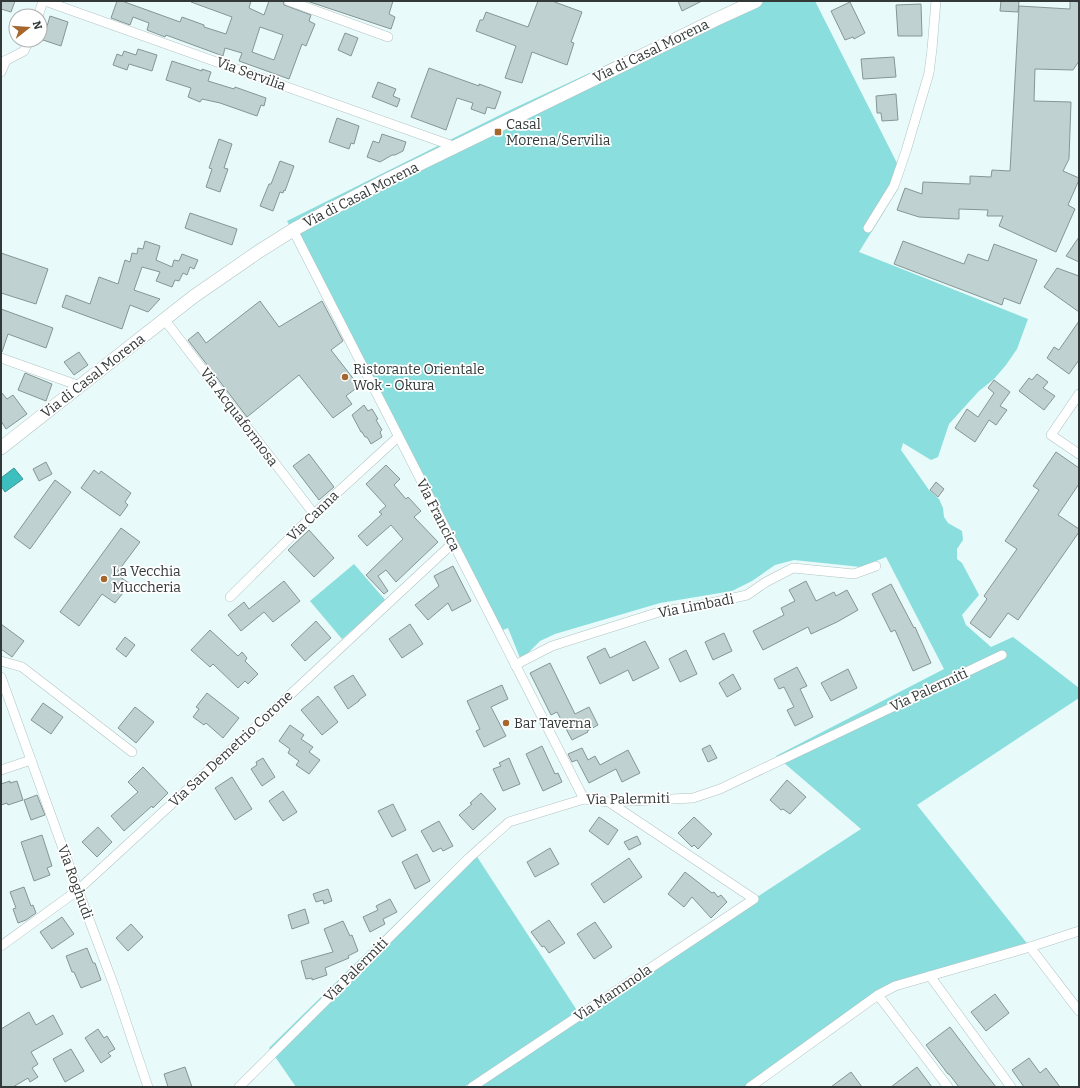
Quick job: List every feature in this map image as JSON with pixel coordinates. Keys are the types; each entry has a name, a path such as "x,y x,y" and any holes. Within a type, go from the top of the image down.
{"main road":[{"name":"Via di Casal Morena","path":"1,448 164,319 225,274 293,230 389,179 756,1"}],"street":[{"name":"Via Servilia","path":"44,1 456,147"},
{"path":"289,1 388,37"},
{"path":"868,228 894,186 906,151 929,73 936,1"},
{"path":"1,72 4,62 24,51 25,48"},
{"name":"Via Francica","path":"293,230 584,799"},
{"name":"Via Acquaformosa","path":"164,319 314,514"},
{"path":"1,358 80,386"},
{"path":"1079,394 1051,435 1079,454"},
{"name":"Via Canna","path":"230,597 314,514 398,437"},
{"name":"Via San Demetrio Corone","path":"1,946 78,890 453,543"},
{"name":"Via Limbadi","path":"515,666 552,646 659,612 702,605 747,595 766,582 794,568 854,574 876,566"},
{"name":"Via Palermiti","path":"239,1087 469,858 509,822 584,799 609,802 692,798 720,789 1002,656"},
{"path":"1,662 22,668 132,752"},
{"name":"Via Roghudi","path":"1,677 114,986 148,1087"},
{"path":"1,770 31,760"},
{"name":"Via Mammola","path":"472,1087 754,899 609,802"},
{"path":"750,1087 878,995 895,986 1030,947 1079,931"},
{"path":"1030,947 1079,1012"},
{"path":"930,976 1011,1087"},
{"path":"878,995 948,1087"}],"shaded area":[{"path":"744,1 815,1 899,167 885,210 859,252 1028,319 1017,349 1006,365 994,379 979,391 949,424 938,457 931,460 903,443 901,450 929,490 939,499 943,508 944,517 948,523 962,531 963,540 957,549 957,559 962,563 979,595 962,615 966,625 991,647 1013,637 1079,688 1079,698 917,805 1030,947 895,986 750,1087 472,1087 861,829 776,756 944,669 886,557 861,567 794,560 775,565 752,581 732,591 660,603 555,634 540,641 526,655 520,658 508,628 498,632 287,221 506,112"},
{"path":"14,468 23,479 5,492 1,486 1,478"},
{"path":"354,564 386,601 342,639 310,601"},
{"path":"472,849 578,1012 464,1087 296,1087 269,1048"}],"building":[{"path":"1,1 15,1 12,8 8,8 8,11 1,9"},
{"path":"117,1 122,1 180,22 182,17 204,25 204,27 226,34 232,17 191,1 251,1 249,8 264,15 269,1 283,1 284,5 311,15 309,21 315,24 306,46 302,44 289,79 239,61 242,53 225,48 223,56 166,35 165,37 147,30 149,23 133,17 130,25 111,18","holes":["260,27 283,35 274,60 252,52"]},
{"path":"307,1 393,1 389,14 395,17 391,29"},
{"path":"538,1 552,1 582,12 571,42 574,43 567,65 532,52 522,83 505,78 516,46 476,31 480,20 483,20 486,12 528,27"},
{"path":"678,1 702,1 682,11"},
{"path":"1001,1 1019,1 1018,12 1000,11"},
{"path":"1070,1 1079,2 1079,61 1073,70 1035,69 1034,101 1071,102 1069,159 1063,171 1079,178 1079,180 1068,205 1075,209 1056,252 999,226 1003,216 987,216 988,210 959,209 959,219 919,217 897,210 905,188 922,194 923,182 970,184 970,176 991,177 992,170 1010,171 1019,6 1070,9"},
{"path":"850,2 865,33 854,39 853,37 845,40 831,11"},
{"path":"921,4 922,36 898,36 896,5"},
{"path":"50,16 68,22 61,46 48,42 48,23"},
{"path":"345,33 358,38 351,56 338,50"},
{"path":"138,49 157,55 152,71 129,64 127,70 113,65 117,54 122,56 124,51 136,55"},
{"path":"894,57 896,77 863,79 861,59"},
{"path":"172,61 202,71 202,69 211,72 208,81 234,89 235,87 266,98 264,106 261,105 257,116 220,103 202,99 200,102 188,97 191,88 166,80"},
{"path":"429,68 479,86 479,84 501,92 495,109 487,107 485,114 471,109 473,103 457,98 446,130 411,117"},
{"path":"378,82 396,89 393,96 400,99 397,107 372,97"},
{"path":"896,94 898,120 882,121 881,113 877,113 876,96"},
{"path":"337,118 359,126 354,144 351,143 349,149 329,142"},
{"path":"382,134 406,142 403,151 380,162 367,157 373,141 379,143"},
{"path":"219,139 232,144 224,168 228,169 220,192 206,187 212,169 209,168"},
{"path":"280,161 294,166 285,191 284,190 283,193 280,192 273,211 260,206"},
{"path":"190,213 237,229 232,245 185,228"},
{"path":"1079,237 1079,262 1066,256"},
{"path":"145,241 160,246 156,260 172,267 174,260 179,261 182,254 198,260 194,269 190,267 187,275 183,273 179,281 175,280 172,287 156,281 160,272 142,267 134,290 160,299 148,312 130,305 122,329 62,307 66,295 90,304 99,277 118,284 125,260 130,262 132,253 137,254 138,248 143,249"},
{"path":"903,241 964,264 968,254 988,261 994,244 1037,260 1020,304 1004,298 1002,305 894,264"},
{"path":"1,253 48,269 36,304 1,293"},
{"path":"1057,268 1079,276 1079,312 1044,287"},
{"path":"260,301 279,327 322,301 343,341 331,350 359,386 346,396 352,404 333,418 299,375 247,417 188,340 198,332 206,343"},
{"path":"1,309 53,328 46,348 8,334 1,352"},
{"path":"1079,321 1079,360 1069,374 1047,358 1054,347 1059,350"},
{"path":"79,352 88,365 74,375 64,362"},
{"path":"25,373 52,384 46,401 18,390"},
{"path":"1037,374 1048,382 1043,388 1055,396 1044,410 1019,391 1029,378 1032,380"},
{"path":"994,380 1010,392 1000,406 1007,410 996,425 989,420 975,442 955,428 967,409 978,417 994,393 988,388"},
{"path":"1,392 7,399 13,395 27,414 6,429 1,421"},
{"path":"364,405 368,411 372,409 382,430 380,432 382,437 371,444 367,437 365,437 361,432 352,415"},
{"path":"1056,452 1079,468 1079,484 1058,515 1079,529 1079,532 1018,620 1008,613 990,638 970,623 987,599 984,596 1017,549 1005,541 1039,490 1033,486"},
{"path":"309,454 334,487 319,500 293,466"},
{"path":"46,462 52,474 39,481 33,469"},
{"path":"386,465 400,479 394,485 406,499 408,497 421,511 414,517 438,542 396,582 386,570 378,576 388,591 384,594 366,575 403,539 391,525 367,546 358,536 382,514 379,512 386,506 366,484"},
{"path":"94,470 99,474 101,471 131,493 125,502 128,505 120,516 81,488"},
{"path":"55,480 71,492 30,549 14,537"},
{"path":"936,482 944,489 938,497 930,490"},
{"name":"La Vecchia Muccheria","path":"121,528 140,542 116,574 130,584 115,603 102,594 79,626 60,612"},
{"path":"309,530 334,558 314,577 288,550"},
{"path":"453,566 471,601 452,611 448,603 428,620 415,605 439,586 434,576"},
{"path":"284,581 300,601 273,622 264,612 241,631 228,615 244,602 249,609"},
{"path":"806,581 816,601 834,592 836,596 847,590 858,610 811,634 808,627 763,650 753,631 784,615 781,608 795,601 789,590"},
{"path":"891,584 914,628 915,627 931,663 913,671 895,630 891,632 872,594"},
{"path":"316,621 331,638 305,661 291,645"},
{"path":"1,624 24,641 12,657 1,649"},
{"path":"410,624 423,644 402,658 389,639"},
{"path":"210,630 238,656 242,652 247,658 245,661 258,674 248,684 245,681 238,688 213,664 210,667 191,650"},
{"path":"724,633 732,651 713,660 705,642"},
{"path":"125,637 135,645 126,657 116,649"},
{"path":"645,641 659,668 633,681 628,670 600,684 587,657 605,648 610,658"},
{"path":"686,650 697,674 680,682 669,659"},
{"path":"550,663 575,714 589,707 598,725 572,740 557,712 551,715 530,673"},
{"path":"797,667 807,686 800,689 813,717 795,726 787,710 794,707 784,687 779,689 774,679"},
{"path":"848,669 857,688 831,701 821,683"},
{"path":"733,674 741,689 727,697 719,683"},
{"path":"353,675 366,695 348,709 334,687"},
{"path":"502,685 508,699 491,707 506,736 484,747 476,731 480,729 467,701"},
{"path":"207,693 239,718 223,738 206,723 204,725 193,717 199,709 196,707"},
{"path":"318,696 338,722 322,735 301,710"},
{"path":"43,703 63,717 51,734 31,720"},
{"path":"135,707 154,722 136,743 118,728"},
{"path":"290,725 304,735 301,739 313,747 309,752 320,760 309,774 296,765 299,761 288,753 290,749 279,741"},
{"path":"710,745 717,758 708,762 702,749"},
{"path":"542,746 555,774 558,773 562,782 543,791 526,754"},
{"path":"582,748 588,760 595,756 600,765 628,750 640,773 622,782 616,769 589,783 577,760 572,762 568,754"},
{"path":"263,758 275,777 262,786 251,769 257,765 256,762"},
{"path":"509,758 520,784 503,791 493,769 501,766 499,763"},
{"path":"143,767 168,793 153,808 152,806 124,831 111,816 138,792 128,782"},
{"path":"232,777 252,809 235,820 215,788"},
{"path":"787,780 806,797 790,814 783,809 781,810 770,800"},
{"path":"10,781 10,783 17,781 23,800 8,805 7,803 1,805 1,784"},
{"path":"283,791 297,812 283,821 269,801"},
{"path":"481,793 496,809 473,830 459,815 472,804 470,803"},
{"path":"37,795 45,815 31,820 24,800"},
{"path":"393,804 406,830 392,837 378,811"},
{"path":"599,817 618,830 608,845 589,831"},
{"path":"694,817 712,834 698,849 694,845 692,847 678,833"},
{"path":"439,821 453,846 443,851 441,848 433,852 421,831"},
{"path":"98,827 112,842 97,857 82,842"},
{"path":"42,835 52,866 47,868 50,875 34,881 21,842"},
{"path":"637,836 641,844 629,850 624,842"},
{"path":"550,848 559,864 535,877 527,862"},
{"path":"417,854 430,881 415,889 402,862"},
{"path":"629,858 642,877 604,903 591,884"},
{"path":"685,872 712,893 714,892 718,897 721,895 727,902 711,918 692,897 684,907 668,894"},
{"path":"24,887 31,906 33,905 36,913 26,920 18,923 13,909 16,908 10,892"},
{"path":"328,889 332,901 324,904 323,900 316,902 313,894"},
{"path":"390,899 397,912 383,919 385,924 370,932 363,917 378,910 376,906"},
{"path":"305,909 309,923 292,929 288,915"},
{"path":"62,917 74,934 52,949 40,932"},
{"path":"549,920 565,943 549,953 544,946 542,947 531,932"},
{"path":"343,921 350,936 352,935 358,951 348,956 349,958 325,968 327,975 312,980 312,978 306,979 301,961 333,952 324,929"},
{"path":"595,922 612,947 594,959 577,934"},
{"path":"131,924 143,937 128,951 116,938"},
{"path":"87,948 93,963 95,963 101,980 81,988 74,972 72,972 66,956"},
{"path":"995,994 1009,1013 986,1031 971,1012"},
{"path":"29,1012 36,1025 53,1015 63,1034 31,1052 38,1064 32,1068 38,1077 30,1082 28,1078 13,1087 1,1087 1,1029"},
{"path":"950,1027 996,1087 959,1087 948,1074 926,1045"},
{"path":"98,1029 104,1038 107,1036 115,1049 108,1053 111,1056 101,1063 85,1038"},
{"path":"71,1049 84,1071 65,1082 53,1059"},
{"path":"1029,1058 1040,1073 1046,1068 1060,1087 1024,1087 1012,1070"},
{"path":"185,1067 192,1087 168,1087 164,1074"},
{"path":"917,1067 932,1087 891,1087"},
{"path":"851,1072 862,1087 831,1087"}],"place":[{"name":"Casal Morena/Servilia","path":"498,132"},
{"name":"Ristorante Orientale Wok - Okura","path":"345,377"},
{"name":"La Vecchia Muccheria","path":"104,579"},
{"name":"Bar Taverna","path":"506,723"}]}
